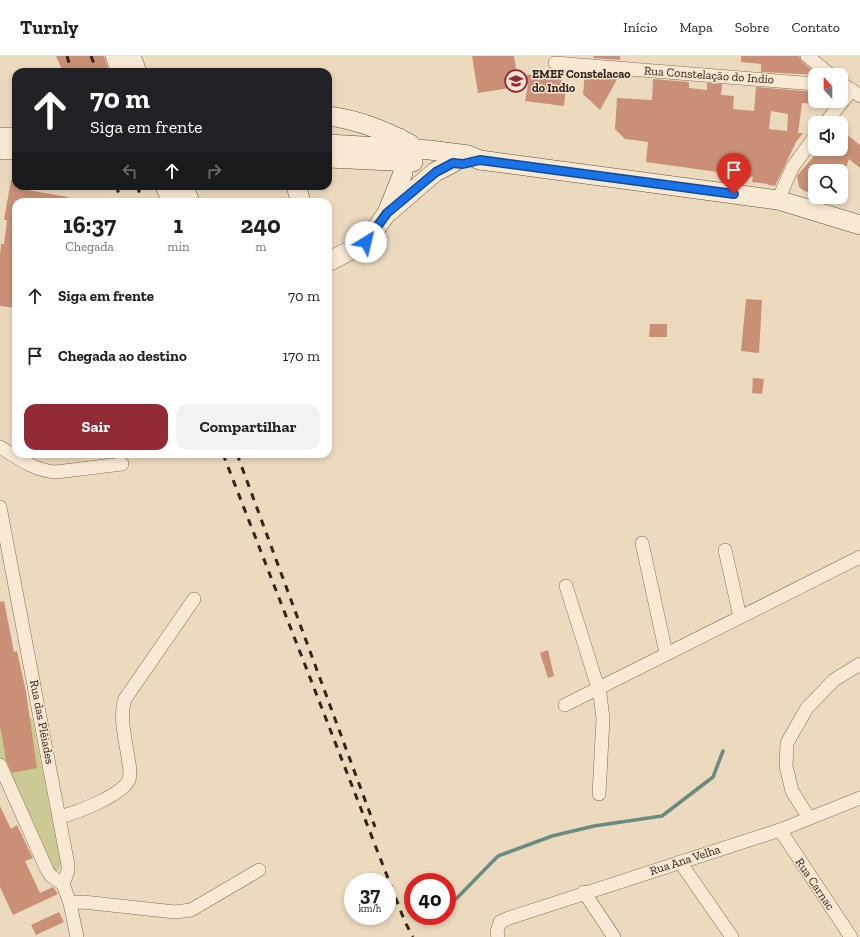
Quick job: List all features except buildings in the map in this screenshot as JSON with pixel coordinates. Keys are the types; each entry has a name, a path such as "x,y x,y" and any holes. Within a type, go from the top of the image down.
{"main road":[{"path":"115,56 120,68"},
{"path":"131,56 136,68"},
{"path":"332,116 345,118 379,128 401,149 403,173 387,213 366,242 332,260"},
{"path":"0,137 12,136"},
{"path":"332,144 422,150 468,155 480,160 778,200 860,225"},
{"path":"332,158 401,149 453,163 463,164 480,160"},
{"path":"0,150 12,150"},
{"path":"387,213 436,172 453,163"}],"street":[{"path":"807,56 822,68"},
{"name":"Rua Constelação do Indio","path":"555,63 808,83"},
{"path":"778,200 792,168 808,146"},
{"path":"0,447 12,455"},
{"path":"17,458 30,466 46,472 122,464"},
{"name":"Rua das Plêiades","path":"0,507 60,817 68,865 68,871 63,884"},
{"path":"642,543 666,653"},
{"path":"725,550 740,617"},
{"path":"565,705 860,557"},
{"path":"566,586 598,688 603,719 598,794"},
{"path":"60,817 100,801 117,791 129,779 130,764 122,716 122,707 125,699 194,599"},
{"path":"809,818 792,791 786,766 787,743 807,708 834,680 860,664"},
{"path":"0,765 47,870 51,876 63,884 70,903 78,936"},
{"name":"Rua Ana Velha","path":"498,937 497,932 500,922 509,918 584,892 780,830 860,798"},
{"name":"Rua Carnac","path":"780,830 851,937"},
{"path":"680,862 732,937"},
{"path":"70,903 83,902 175,912 191,910 259,870"},
{"path":"584,892 614,937"}],"green space":[{"path":"32,718 61,864 58,871 55,872 49,869 0,758 0,723"}],"waterway":[{"path":"456,899 498,856 552,836 594,826 662,816 713,777 723,751"}],"railway":[{"path":"67,56 71,68"},
{"path":"91,56 96,68"},
{"path":"118,190 120,198"},
{"path":"138,190 142,198"},
{"path":"225,458 405,922 413,937"},
{"path":"238,458 375,827"}],"place":[{"name":"EMEF Constelacao do Indio","path":"516,81"}],"route":[{"path":"366,242 387,213 436,172 453,163 463,164 480,160 734,194"}]}
